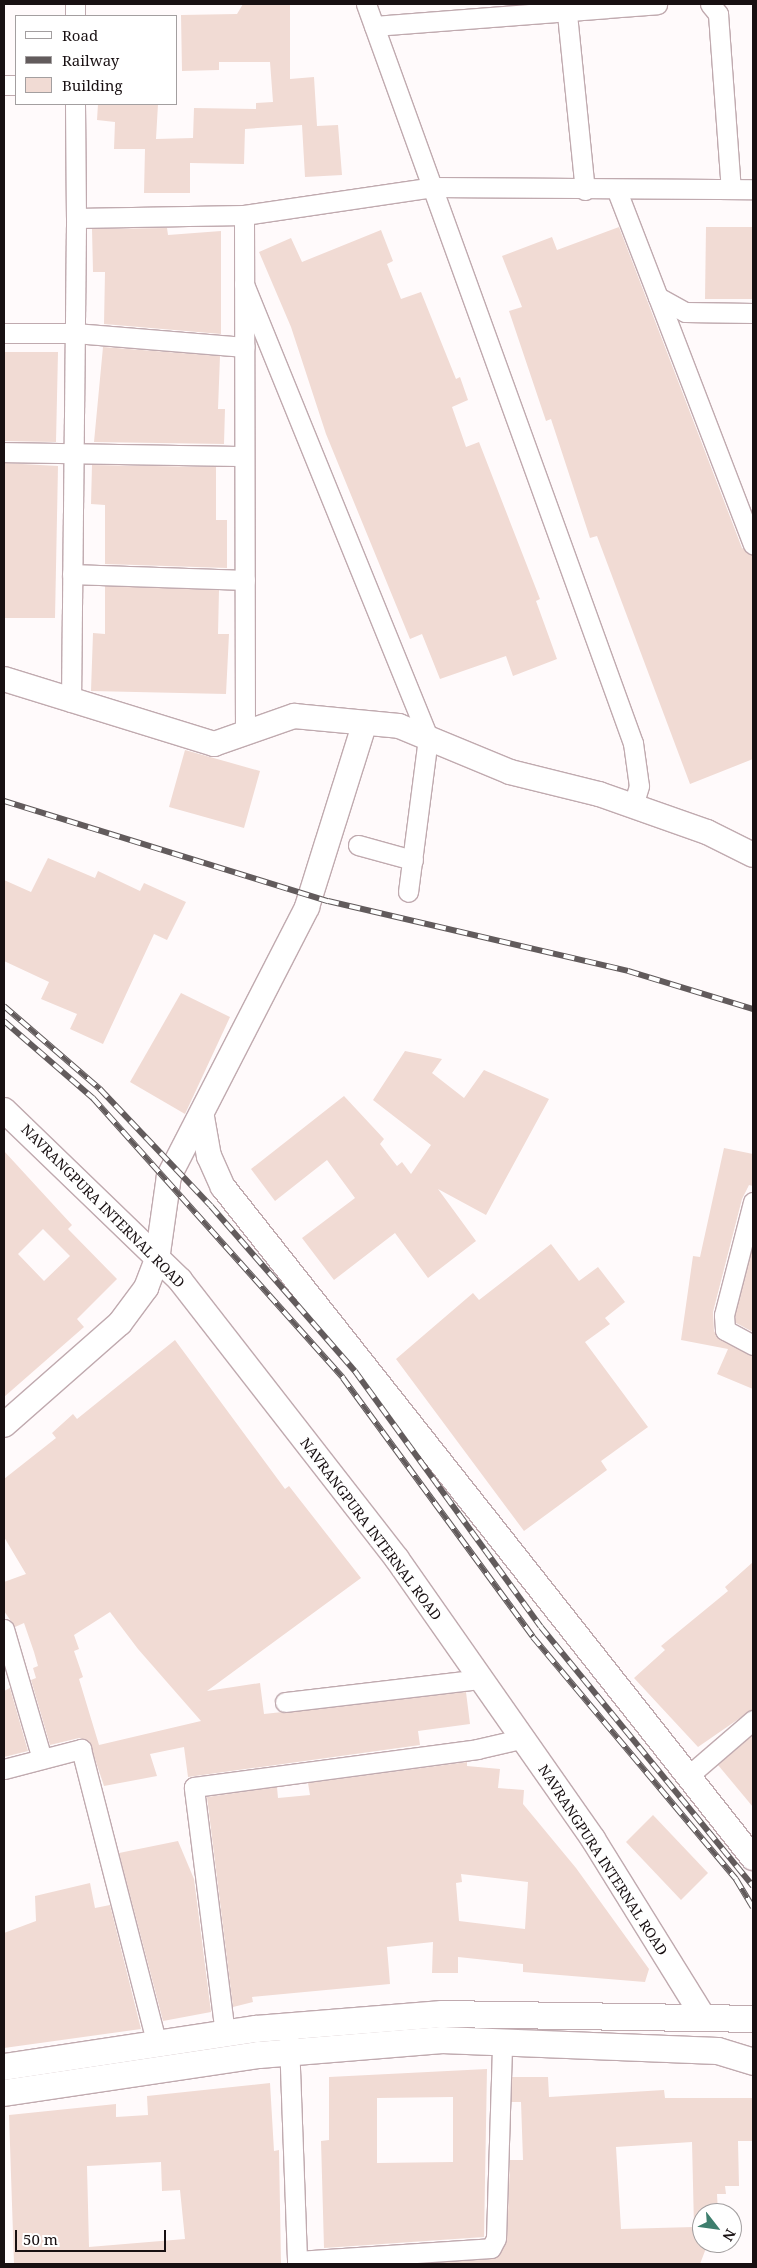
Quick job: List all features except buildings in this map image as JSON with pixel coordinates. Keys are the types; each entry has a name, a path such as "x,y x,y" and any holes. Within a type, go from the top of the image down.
{"main road":[{"path":"4,2067 288,2026 442,2014 702,2015 753,2019"},
{"path":"4,2093 259,2055 289,2055 442,2040 718,2051 753,2062"}],"street":[{"path":"366,4 633,744 639,786 633,806"},
{"path":"374,26 566,14 657,4"},
{"path":"710,4 718,14 730,189"},
{"path":"566,14 585,190"},
{"path":"71,702 76,218 75,105"},
{"path":"76,218 244,215 433,188 617,191 753,189"},
{"path":"617,191 753,544"},
{"path":"244,215 245,733"},
{"path":"244,284 428,738 408,892"},
{"path":"658,297 685,312 753,313"},
{"path":"4,333 75,333 244,347"},
{"path":"4,452 244,456"},
{"path":"72,574 245,580"},
{"path":"4,679 71,702 214,744 294,716 364,725 399,726 510,772 633,806 707,832 753,855"},
{"path":"4,1425 120,1323 146,1288 157,1260 169,1176 202,1118 307,907 364,725"},
{"path":"358,844 413,860"},
{"name":"NAVRANGPURA INTERNAL ROAD","path":"4,1110 38,1139 157,1260 180,1280 398,1559 482,1680 525,1738 702,2015"},
{"path":"202,1118 209,1156 223,1188 753,1858"},
{"path":"753,1202 724,1315 725,1330 753,1345"},
{"path":"4,1629 42,1759"},
{"path":"285,1702 482,1680"},
{"path":"688,1776 753,1720"},
{"path":"225,2034 194,1787 477,1749 525,1738"},
{"path":"4,1769 81,1749 157,2044"},
{"path":"288,2026 297,2263 491,2248 496,2238 502,2042"}],"railway":[{"path":"4,801 328,901 628,971 753,1009"},
{"path":"4,1006 100,1089 211,1206 355,1371 541,1627 753,1886"},
{"path":"4,1021 93,1098 343,1378 533,1637 736,1879 753,1907"}]}
